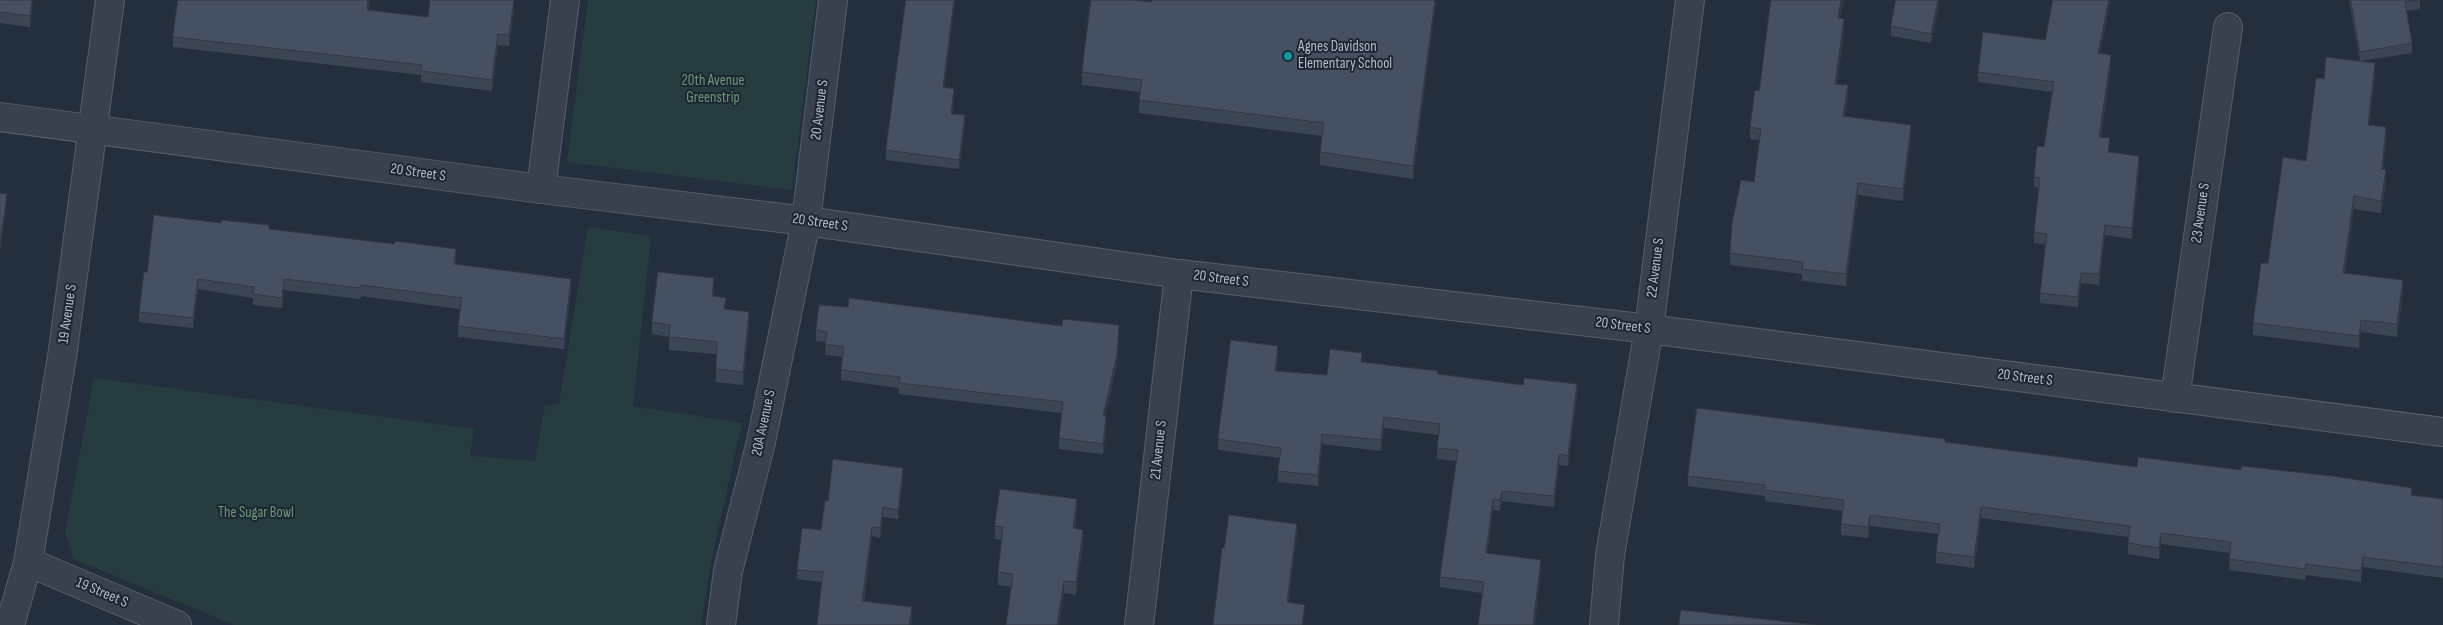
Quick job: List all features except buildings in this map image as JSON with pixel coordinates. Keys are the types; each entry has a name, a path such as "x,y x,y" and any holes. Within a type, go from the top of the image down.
{"street":[{"name":"19 Avenue S","path":"10,625 28,562 62,357 110,0"},
{"path":"541,189 565,0"},
{"name":"20 Avenue S","path":"806,221 833,0"},
{"name":"22 Avenue S","path":"1604,625 1610,555 1649,329 1690,0"},
{"name":"23 Avenue S","path":"2175,398 2228,27"},
{"name":"20 Street S","path":"0,117 541,189 806,221 1179,274 1649,329 2443,432"},
{"name":"20A Avenue S","path":"721,625 728,570 761,442 806,221"},
{"name":"21 Avenue S","path":"1139,625 1179,274"},
{"name":"19 Street S","path":"28,562 177,625"}],"green space":[{"name":"20th Avenue Greenstrip","path":"588,0 816,0 792,190 567,162"},
{"name":"The Sugar Bowl","path":"588,227 651,236 633,406 742,423 713,552 701,625 234,625 74,559 65,533 94,378 474,429 470,456 535,461 545,405 559,404"}],"place":[{"name":"Agnes Davidson Elementary School","path":"1288,56"}]}
